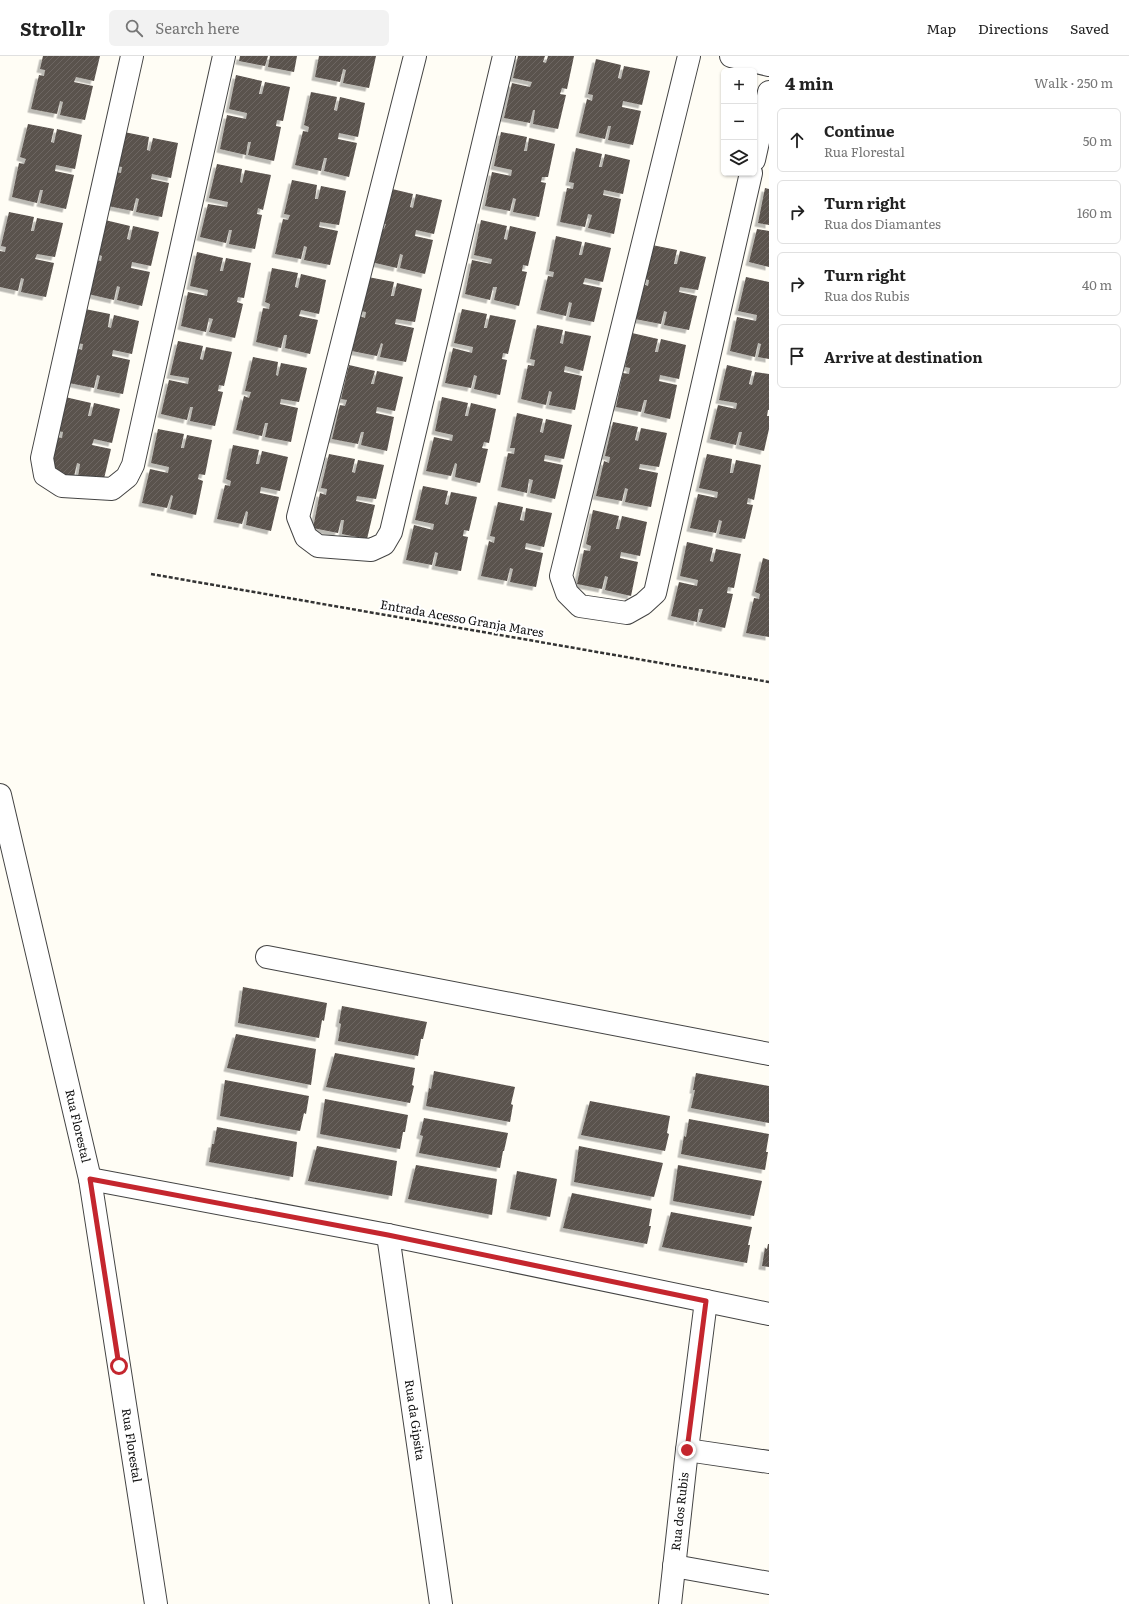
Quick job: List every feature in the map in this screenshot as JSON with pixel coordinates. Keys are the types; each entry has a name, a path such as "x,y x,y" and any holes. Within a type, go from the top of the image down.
{"street":[{"path":"132,56 42,458 45,475 62,486 112,489 127,477 134,465 224,56"},
{"path":"415,56 298,517 306,537 318,546 371,550 384,544 392,532 504,56"},
{"path":"731,56 769,65"},
{"path":"687,64 561,576 567,592 580,606 627,613 643,604 655,593 719,319 750,176"},
{"path":"757,146 769,92"},
{"name":"Rua Florestal","path":"0,795 90,1179 156,1604"},
{"path":"267,957 769,1054"},
{"path":"90,1179 388,1235 769,1314"},
{"name":"Rua da Gipsita","path":"388,1235 441,1604"},
{"name":"Rua dos Rubis","path":"670,1604 687,1450 706,1301"},
{"path":"687,1450 769,1462"},
{"path":"674,1566 769,1583"}],"path":[{"name":"Entrada Acesso Granja Mares","path":"151,574 769,682"}],"building":[{"path":"43,56 100,56 94,81 76,77 74,82 93,86 85,120 60,115 63,102 60,101 57,114 31,109 39,75 44,76 45,70 40,69"},
{"path":"240,56 268,56 265,66 239,61"},
{"path":"270,56 297,56 294,72 268,67"},
{"path":"319,56 376,56 369,88 343,83 346,70 343,69 340,82 315,77"},
{"path":"518,56 545,56 543,62 546,63 548,56 574,56 567,89 562,88 560,94 566,95 558,129 533,124 535,110 533,110 530,123 504,118 512,83 530,87 532,82 513,78"},
{"path":"596,59 621,65 618,78 621,79 624,66 650,71 642,105 623,101 622,107 641,111 633,145 608,140 611,126 608,126 605,139 579,133 587,99 592,101 593,95 588,94"},
{"path":"236,75 262,81 259,94 262,94 265,82 290,87 283,121 277,120 276,126 281,127 274,161 248,155 251,142 248,142 246,155 220,149 227,115 246,119 247,113 229,109"},
{"path":"311,92 337,97 334,110 337,111 340,97 365,103 358,137 339,133 338,139 357,143 349,177 324,171 327,158 324,158 321,171 295,165 303,131 308,132 309,127 304,125"},
{"path":"28,124 54,129 51,142 54,143 57,129 82,135 75,169 56,165 55,171 74,175 66,209 40,203 43,190 40,190 37,203 12,197 19,163 24,164 26,159 20,157"},
{"path":"124,132 149,137 147,150 150,151 153,138 178,143 171,178 152,174 151,179 169,183 162,217 136,212 139,199 136,198 133,211 108,206 115,172 121,173 122,167 116,166"},
{"path":"501,132 527,137 524,151 527,151 529,138 555,144 548,177 542,177 541,182 546,183 539,217 513,212 516,199 513,198 510,211 485,206 492,172 511,176 512,170 494,166"},
{"path":"576,148 602,154 599,167 602,167 605,154 630,160 623,194 604,190 603,195 621,199 614,234 588,228 592,215 588,214 585,227 560,222 567,188 573,189 574,183 569,182"},
{"path":"217,164 242,169 240,182 242,183 245,170 271,175 263,210 258,208 257,214 262,215 255,249 229,244 232,230 229,230 226,243 200,237 208,204 227,207 228,202 209,198"},
{"path":"292,180 317,185 315,199 318,199 321,186 346,191 339,225 320,222 319,227 338,231 330,265 304,260 307,247 304,246 301,259 275,254 283,219 288,220 290,215 284,214"},
{"path":"388,188 413,194 410,207 413,208 416,194 442,200 434,234 416,230 415,236 433,240 425,274 400,268 403,255 400,254 397,268 371,262 379,228 384,229 386,224 380,222"},
{"path":"765,188 769,189 769,225 758,223"},
{"path":"9,212 34,217 31,231 34,231 37,218 63,223 55,257 37,254 35,259 54,263 46,297 21,292 24,279 21,278 18,291 0,287 0,251 5,252 6,247 1,246"},
{"path":"105,220 130,226 127,239 130,240 133,226 159,232 151,266 132,262 131,268 150,272 142,306 117,300 120,287 117,286 114,300 88,294 96,260 101,261 102,256 97,254"},
{"path":"481,220 507,226 504,239 507,240 510,226 536,232 528,266 523,265 522,271 527,272 519,306 494,300 497,287 493,287 490,300 465,294 472,260 491,264 492,259 474,255"},
{"path":"757,229 769,231 769,267 749,262"},
{"path":"556,236 582,242 579,255 582,255 585,242 611,248 603,282 585,278 583,284 602,288 594,322 569,317 572,303 569,302 566,316 540,310 548,276 553,277 554,272 549,271"},
{"path":"652,245 677,250 674,264 677,264 680,251 706,257 698,290 680,287 679,292 697,296 689,330 664,325 667,312 664,311 661,324 635,319 643,284 648,286 649,280 644,279"},
{"path":"197,252 223,258 220,271 223,271 226,258 251,263 244,298 238,297 237,302 243,304 235,338 209,332 213,319 209,318 206,332 181,326 188,292 207,296 208,290 190,286"},
{"path":"272,268 298,273 295,287 298,288 301,274 326,280 319,314 301,310 299,316 318,320 310,354 285,348 287,335 284,335 281,348 256,342 263,308 269,309 270,304 265,302"},
{"path":"368,277 394,282 391,296 394,296 397,283 422,289 415,322 396,319 395,324 414,328 406,362 380,357 383,344 381,343 377,356 352,351 360,316 365,318 366,312 361,311"},
{"path":"746,277 769,282 769,359 758,357 761,344 758,343 755,357 730,351 737,317 756,321 757,315 738,311"},
{"path":"85,309 110,314 108,327 111,328 114,315 139,321 132,354 113,350 112,356 130,360 123,394 97,389 100,376 97,375 94,388 69,383 76,348 82,350 83,344 77,343"},
{"path":"462,309 487,314 484,328 487,328 490,315 516,320 508,354 503,353 502,359 507,360 500,395 474,389 477,376 474,375 471,388 445,383 453,348 472,353 473,347 454,343"},
{"path":"537,325 563,330 560,343 563,344 565,331 591,336 583,371 565,366 564,372 582,376 575,410 549,405 552,392 549,391 546,405 521,399 528,365 534,366 535,360 530,359"},
{"path":"632,333 658,339 655,352 658,352 661,339 686,345 679,379 660,375 659,381 677,385 670,419 644,413 647,400 644,400 641,412 616,407 623,373 629,374 630,368 625,367"},
{"path":"178,341 203,346 200,359 203,360 206,347 232,352 224,386 219,385 218,391 223,392 215,426 190,421 193,407 190,407 187,420 161,414 169,380 188,384 189,378 170,375"},
{"path":"253,357 278,362 276,375 278,376 281,363 307,368 299,402 281,399 280,404 298,408 291,442 265,437 268,423 265,423 262,436 236,430 244,396 249,398 251,392 245,391"},
{"path":"349,365 375,371 371,384 374,384 377,371 403,377 395,411 377,407 376,413 394,417 387,451 361,445 364,432 361,432 358,444 332,439 340,405 345,406 347,400 341,399"},
{"path":"727,365 752,371 749,384 752,385 755,372 769,374 769,410 767,416 769,416 769,429 764,451 739,445 742,432 739,432 736,445 710,439 718,405 736,409 737,403 719,400"},
{"path":"65,397 91,403 88,416 91,416 94,403 120,409 112,443 94,439 92,445 111,449 103,483 78,477 80,464 77,463 74,477 49,471 56,437 62,438 63,432 58,431"},
{"path":"442,397 468,403 465,416 468,416 471,403 496,409 489,443 484,442 482,448 488,449 480,483 455,477 457,464 455,463 451,476 426,471 434,437 452,441 453,435 435,431"},
{"path":"517,413 543,419 540,432 543,433 546,419 572,425 564,459 545,455 544,461 563,465 555,499 530,493 533,480 529,479 527,493 501,487 508,453 514,454 515,448 510,448"},
{"path":"613,422 638,427 635,440 638,441 641,428 667,433 659,467 640,464 639,469 658,473 651,507 625,502 628,489 625,488 622,501 596,496 604,461 609,463 610,457 605,456"},
{"path":"158,429 184,434 181,448 184,448 187,435 212,440 205,475 199,474 198,479 203,481 196,515 170,509 173,496 171,495 167,508 142,503 150,469 168,473 169,467 151,463"},
{"path":"233,445 259,450 256,464 259,464 262,451 288,457 280,491 261,487 260,493 279,497 271,531 246,525 248,512 246,511 242,524 217,519 225,485 230,486 231,481 226,479"},
{"path":"329,454 355,459 352,472 355,473 358,460 384,465 376,499 357,496 356,501 375,505 367,539 342,534 344,520 341,520 338,533 313,528 320,493 326,495 327,489 321,488"},
{"path":"707,454 732,459 730,473 733,473 736,460 761,465 754,500 748,498 747,504 753,505 745,539 719,534 722,521 719,520 716,533 690,528 698,494 717,498 718,492 699,488"},
{"path":"423,486 448,491 445,504 448,505 451,492 477,497 469,531 464,530 463,536 468,537 461,571 435,566 438,553 435,552 432,565 406,560 414,525 433,530 434,524 415,520"},
{"path":"498,502 523,507 520,520 524,521 526,508 552,513 544,547 526,543 525,549 543,553 536,587 510,582 513,569 510,568 507,581 481,576 489,541 494,543 495,537 490,536"},
{"path":"593,510 619,516 616,529 619,529 622,516 647,522 640,556 621,552 620,558 638,562 631,596 605,590 608,577 605,576 602,589 577,584 584,550 590,551 591,546 586,544"},
{"path":"687,542 713,548 710,561 713,562 716,549 741,554 734,588 728,587 727,593 733,594 725,628 699,622 703,609 699,609 697,622 671,616 679,582 697,586 698,580 680,576"},
{"path":"763,558 769,560 769,637 746,633 754,598 759,599 760,594 755,592"},
{"path":"243,987 327,1003 319,1038 238,1023"},
{"path":"342,1006 427,1022 423,1039 421,1039 418,1056 338,1041"},
{"path":"236,1034 316,1049 311,1085 227,1068"},
{"path":"335,1053 415,1068 412,1085 414,1086 410,1103 326,1087"},
{"path":"434,1071 515,1087 511,1104 513,1105 510,1122 426,1106"},
{"path":"696,1073 769,1086 769,1123 691,1108 695,1090 693,1090"},
{"path":"225,1080 309,1096 306,1114 304,1113 300,1131 220,1116"},
{"path":"325,1099 408,1115 400,1149 320,1134"},
{"path":"590,1101 670,1116 667,1133 669,1134 665,1151 581,1135"},
{"path":"424,1118 508,1133 500,1168 419,1153 423,1136 420,1135"},
{"path":"689,1119 769,1134 765,1170 681,1154"},
{"path":"217,1127 297,1142 293,1177 209,1162"},
{"path":"317,1146 397,1161 392,1196 308,1181"},
{"path":"579,1146 663,1163 654,1197 574,1182"},
{"path":"416,1165 497,1179 492,1215 408,1199"},
{"path":"678,1165 762,1181 754,1216 673,1201"},
{"path":"517,1171 557,1179 550,1217 510,1209"},
{"path":"572,1193 652,1209 649,1226 651,1226 647,1244 563,1228"},
{"path":"671,1212 752,1227 748,1245 750,1245 747,1263 662,1247"},
{"path":"768,1244 769,1267 762,1266 765,1248 767,1249"}],"route":[{"path":"119,1366 90,1179 388,1235 706,1301 687,1450"}]}
